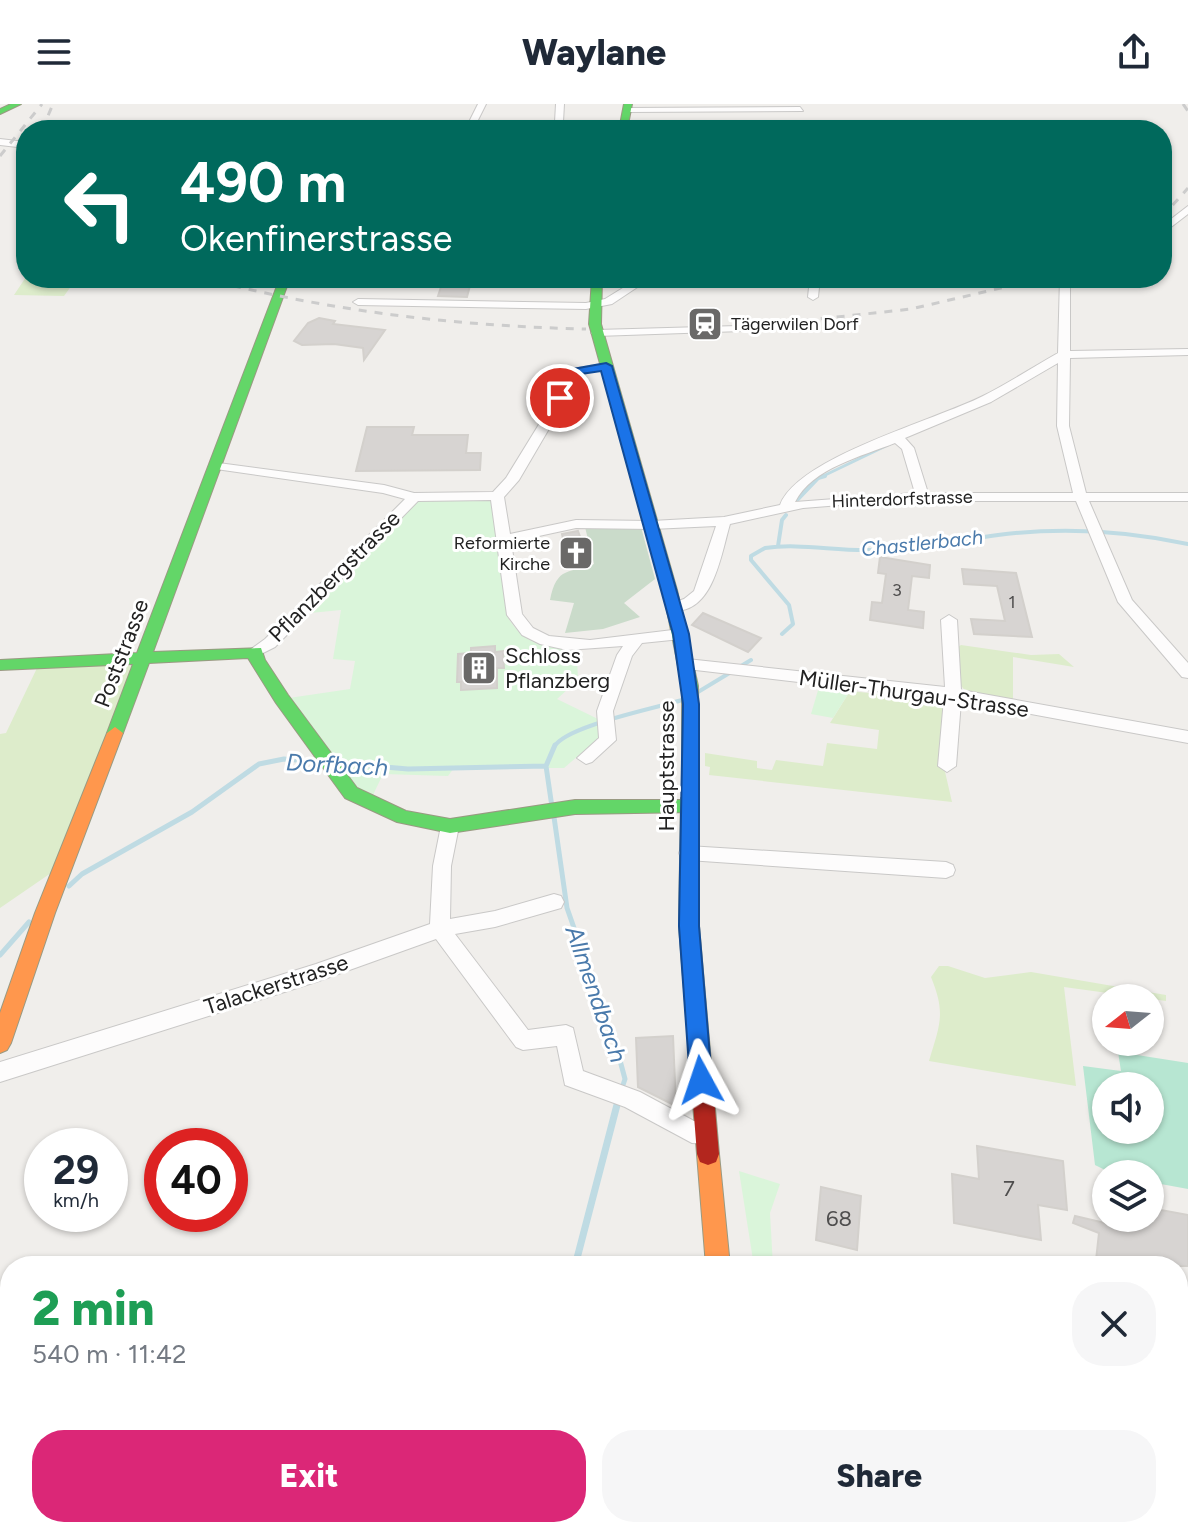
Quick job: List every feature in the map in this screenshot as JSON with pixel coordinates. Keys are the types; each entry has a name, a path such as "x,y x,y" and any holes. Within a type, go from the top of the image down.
{"street":[{"path":"0,112 17,104"},
{"path":"628,107 800,109"},
{"path":"1172,223 1188,209"},
{"name":"Poststrasse","path":"0,1043 45,913 145,657 281,288"},
{"name":"Hauptstrasse","path":"596,288 593,305 597,333 652,525 687,664 690,695 689,926 717,1256"},
{"path":"358,302 593,305 608,302 630,288"},
{"path":"813,297 814,288"},
{"path":"1065,288 1063,426 1081,498 1125,602 1188,673"},
{"path":"597,333 768,327"},
{"path":"786,508 805,481 825,468 987,399 1063,355 1188,352"},
{"path":"606,366 585,368 575,373 512,480 497,496 515,615 525,631 546,640 577,645 681,634"},
{"path":"897,437 908,448 923,497"},
{"path":"216,465 384,489 414,497"},
{"name":"Pflanzbergstrasse","path":"255,652 270,643 414,497 497,496"},
{"name":"Hinterdorfstrasse","path":"502,540 568,525 724,521 829,501 923,497 1188,497"},
{"path":"674,607 689,602 701,593 724,521"},
{"path":"947,766 953,694 949,620"},
{"path":"586,758 608,740 606,722 625,655 639,637"},
{"path":"0,665 255,652 257,661 282,699 351,793 403,817 450,826 554,811 607,807 689,807"},
{"name":"Müller-Thurgau-Strasse","path":"687,664 953,694 1188,737"},
{"path":"450,826 442,866 440,929 523,1040 566,1035 573,1078 622,1094 692,1132 706,1133"},
{"path":"688,853 946,870"},
{"name":"Talackerstrasse","path":"0,1072 316,973 440,929 495,919 554,902"}],"green space":[{"path":"19,288 70,288 64,296 14,295"},
{"path":"497,496 507,616 520,632 534,642 573,650 577,658 578,680 557,699 598,719 599,738 564,768 454,768 448,776 383,774 373,795 351,793 282,699 350,689 355,661 333,659 341,610 300,614 414,497"},
{"path":"585,527 641,527 655,579 624,603 640,617 603,629 565,633 574,603 550,600 556,581 561,576 594,564"},
{"path":"958,647 1031,655 1059,654 1074,667 1013,657 1013,700 966,692 959,683"},
{"path":"117,663 135,667 51,873 0,908 0,734 6,733 37,668"},
{"path":"819,687 850,691 833,718 811,714"},
{"path":"850,691 946,701 943,763 952,802 709,775 710,767 705,766 705,753 757,761 757,768 772,770 776,760 823,766 827,743 877,749 879,730 830,723"},
{"path":"939,966 948,966 985,978 1031,972 1101,984 1092,984 1092,991 1064,987 1076,1086 929,1061 940,1019 939,1001 931,977"},
{"path":"1119,1056 1143,1056 1188,1063 1188,1189 1164,1185 1164,1160 1094,1160 1092,1144 1164,1144 1164,1072 1092,1072 1092,1140 1083,1066 1121,1071"},
{"path":"739,1171 780,1184 770,1213 772,1256 752,1256"}],"building":[{"path":"441,288 469,288 467,297 438,296"},
{"path":"319,318 335,321 333,324 385,330 364,360 363,348 334,344 302,345 294,341 308,323"},
{"path":"367,427 414,427 412,435 468,435 466,453 481,453 480,470 356,471"},
{"name":"Reformierte Kirche","path":"578,531 589,562 568,564 562,534"},
{"path":"880,557 930,565 929,578 912,576 908,610 924,612 923,628 870,620 872,602 882,603 886,574 878,573"},
{"path":"962,569 1016,573 1032,637 974,634 971,619 1005,621 997,586 964,584"},
{"path":"703,613 761,638 748,652 692,625"},
{"name":"Schloss Pflanzberg","path":"495,646 495,652 503,651 504,668 497,668 497,688 461,690 461,682 457,682 458,654 471,653 471,648"},
{"path":"673,1036 676,1106 638,1087 636,1038"},
{"path":"977,1146 1063,1161 1067,1210 1038,1205 1041,1240 954,1223 952,1174 979,1179"},
{"path":"821,1187 861,1196 857,1250 816,1240"},
{"path":"1164,1211 1188,1215 1188,1256 1096,1256 1099,1233 1096,1232 1164,1232"},
{"path":"1075,1216 1092,1220 1092,1230 1073,1223"}],"waterway":[{"path":"820,477 892,443"},
{"path":"820,477 825,476"},
{"path":"797,500 820,477"},
{"path":"778,546 782,520 786,515"},
{"name":"Chastlerbach","path":"782,634 793,624 789,605 751,560 751,556 765,548 886,549 998,535 1069,531 1117,533 1188,544"},
{"name":"Chastlerbach","path":"698,692 751,660"},
{"name":"Chastlerbach","path":"554,747 562,739 593,725 682,700"},
{"name":"Chastlerbach","path":"546,766 554,747"},
{"name":"Dorfbach","path":"69,886 82,874 192,812 259,764 284,759 321,762"},
{"name":"Dorfbach","path":"339,763 408,769 546,766"},
{"name":"Allmendbach","path":"546,766 552,807"},
{"name":"Allmendbach","path":"554,817 567,908 618,1053 625,1079 621,1091"},
{"name":"Dorfbach","path":"0,955 29,922"},
{"name":"Allmendbach","path":"578,1256 618,1101"}],"railway":[{"path":"29,120 42,104"},
{"path":"46,120 53,104"},
{"path":"1183,104 1188,111"},
{"path":"0,156 16,136"},
{"path":"1172,206 1188,188"},
{"path":"242,288 392,315 586,329"},
{"path":"773,324 911,309 1001,288"}],"traffic: fast":[{"path":"0,112 17,104"},
{"path":"625,120 628,104"},
{"path":"115,733 281,288"},
{"path":"597,288 595,324 670,590 690,686 690,798"},
{"path":"0,665 255,652 257,661 282,699 351,793 403,817 450,826 575,807 689,807"}],"traffic: slow":[{"path":"0,1043 45,913 115,733"},
{"path":"708,1154 717,1256"}],"traffic: jam":[{"path":"690,798 689,926 708,1154"}],"place":[{"name":"Tägerwilen Dorf","path":"705,324"},
{"name":"Reformierte Kirche","path":"576,553"},
{"name":"Schloss Pflanzberg","path":"479,668"}],"route":[{"path":"560,398 577,371 606,366 681,634 691,704 689,926 701,1080"}]}
